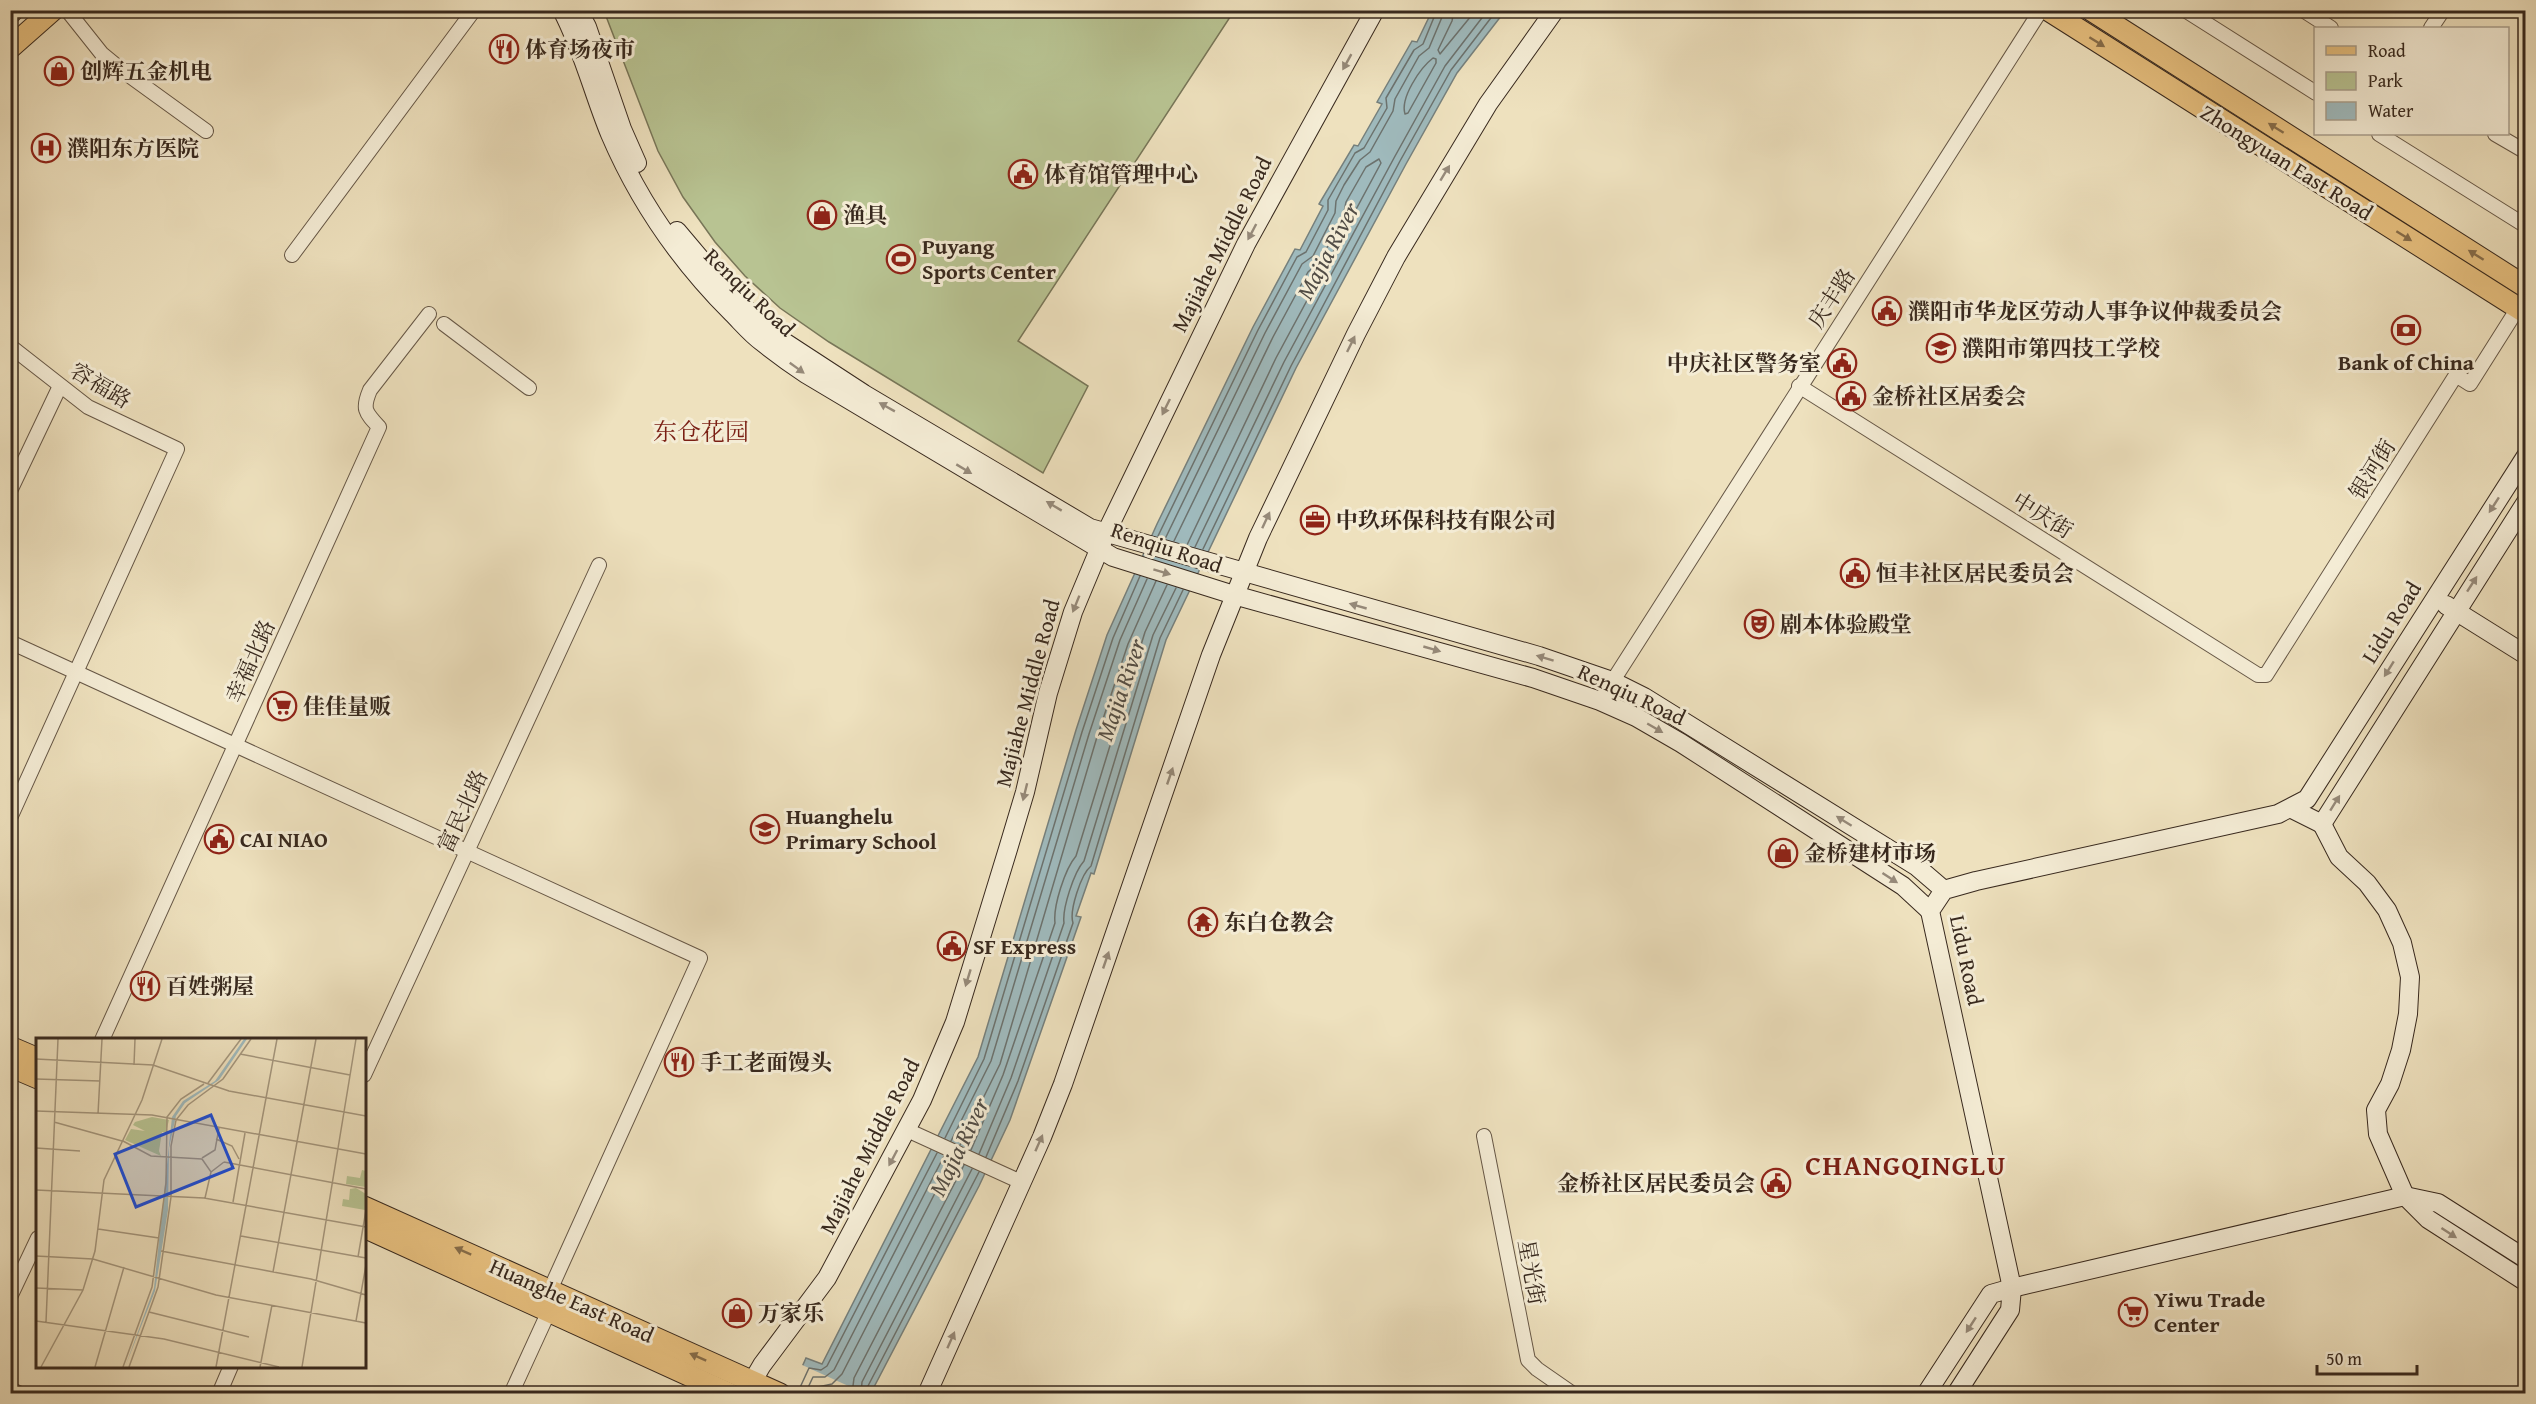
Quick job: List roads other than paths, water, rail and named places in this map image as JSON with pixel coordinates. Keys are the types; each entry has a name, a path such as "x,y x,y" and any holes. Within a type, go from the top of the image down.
{"main road":[{"path":"10,48 53,10"},
{"name":"Zhongyuan East Road","path":"2048,10 2522,310"},
{"name":"Zhongyuan East Road","path":"2091,10 2526,286"},
{"path":"10,1047 36,1058"},
{"path":"10,1066 36,1077"},
{"name":"Huanghe East Road","path":"366,1207 730,1394"},
{"name":"Huanghe East Road","path":"366,1228 550,1301 748,1387 780,1394"}],"street":[{"path":"67,10 102,54 206,131"},
{"path":"292,255 474,10"},
{"name":"Renqiu Road","path":"562,10 574,32 610,133 632,182 660,229 692,271 760,341 806,374 1106,553 1234,595 1489,665 1600,700 1636,717 1681,743 1903,886 1930,911"},
{"name":"Renqiu Road","path":"578,10 587,27 622,129 643,177 671,224 731,295 772,334 834,375 1090,528 1539,656 1612,681 1682,720 1916,866 1944,890"},
{"name":"Majiahe Middle Road","path":"748,1387 827,1278 914,1133 955,1022 1025,792 1056,661 1073,612 1106,553 1246,244 1375,10"},
{"path":"927,1394 1063,1084 1207,666 1243,573 1356,334 1396,257 1488,104 1555,10"},
{"name":"庆丰路","path":"1600,700 2041,10"},
{"path":"2186,10 2314,92"},
{"path":"2303,10 2329,27"},
{"path":"2432,27 2443,10"},
{"path":"2381,135 2526,226"},
{"path":"2497,135 2525,149"},
{"name":"银河街","path":"2266,675 2456,375 2470,384 2522,310"},
{"name":"幸福北路","path":"103,1038 379,427 367,414 364,404 370,390 429,314"},
{"path":"444,324 529,388"},
{"name":"容福路","path":"10,346 88,406 177,449 76,673"},
{"path":"10,491 60,386"},
{"name":"中庆街","path":"1799,386 2258,675 2266,675"},
{"name":"Lidu Road","path":"1956,1394 2010,1310 2012,1288 1930,911 1944,890 1987,878 2278,814 2292,809 2307,799 2526,456"},
{"path":"2322,824 2526,502"},
{"name":"富民北路","path":"366,1071 599,565"},
{"path":"2434,598 2526,655"},
{"path":"10,642 700,958 511,1394"},
{"path":"10,818 76,673"},
{"path":"2292,809 2322,824 2339,856 2367,883 2387,910 2402,943 2410,977 2408,1014 2401,1050 2390,1084 2376,1110 2378,1134 2405,1196 2428,1220 2526,1282"},
{"path":"914,1133 1021,1182"},
{"name":"星光街","path":"1484,1136 1528,1360 1573,1394"},
{"path":"1926,1394 1991,1294 2405,1196 2438,1203 2526,1259"},
{"path":"10,1298 36,1242"},
{"path":"219,1394 230,1368"},
{"path":"10,1389 20,1394"}],"water":[{"name":"Majia River","path":"1432,11 1505,11 1457,73 1296,368 1166,640 1094,874 1091,873 1076,916 1081,917 1010,1120 979,1186 873,1389 880,1393 790,1394 806,1358 822,1364 978,1057 1076,730 1107,635 1157,524 1253,327 1295,249 1300,250 1323,206 1319,204 1354,145 1358,146 1382,104 1377,102 1412,41 1417,42"}],"place":[{"name":"体育场夜市","path":"504,49"},
{"name":"创辉五金机电","path":"59,71"},
{"name":"濮阳东方医院","path":"46,148"},
{"name":"体育馆管理中心","path":"1023,174"},
{"name":"渔具","path":"822,215"},
{"name":"Puyang Sports Center","path":"901,259"},
{"name":"濮阳市华龙区劳动人事争议仲裁委员会","path":"1887,311"},
{"name":"Bank of China","path":"2406,330"},
{"name":"濮阳市第四技工学校","path":"1941,348"},
{"name":"中庆社区警务室","path":"1842,363"},
{"name":"金桥社区居委会","path":"1851,396"},
{"name":"中玖环保科技有限公司","path":"1315,520"},
{"name":"恒丰社区居民委员会","path":"1855,573"},
{"name":"剧本体验殿堂","path":"1759,624"},
{"name":"佳佳量贩","path":"282,706"},
{"name":"Huanghelu Primary School","path":"765,829"},
{"name":"CAI NIAO","path":"219,839"},
{"name":"金桥建材市场","path":"1783,853"},
{"name":"东白仓教会","path":"1203,922"},
{"name":"SF Express","path":"952,946"},
{"name":"百姓粥屋","path":"145,986"},
{"name":"手工老面馒头","path":"679,1062"},
{"name":"金桥社区居民委员会","path":"1776,1183"},
{"name":"Yiwu Trade Center","path":"2133,1312"},
{"name":"万家乐","path":"737,1313"}],"district":[{"name":"东仓花园","path":"701,432"},
{"name":"CHANGQINGLU","path":"1906,1165"}]}
